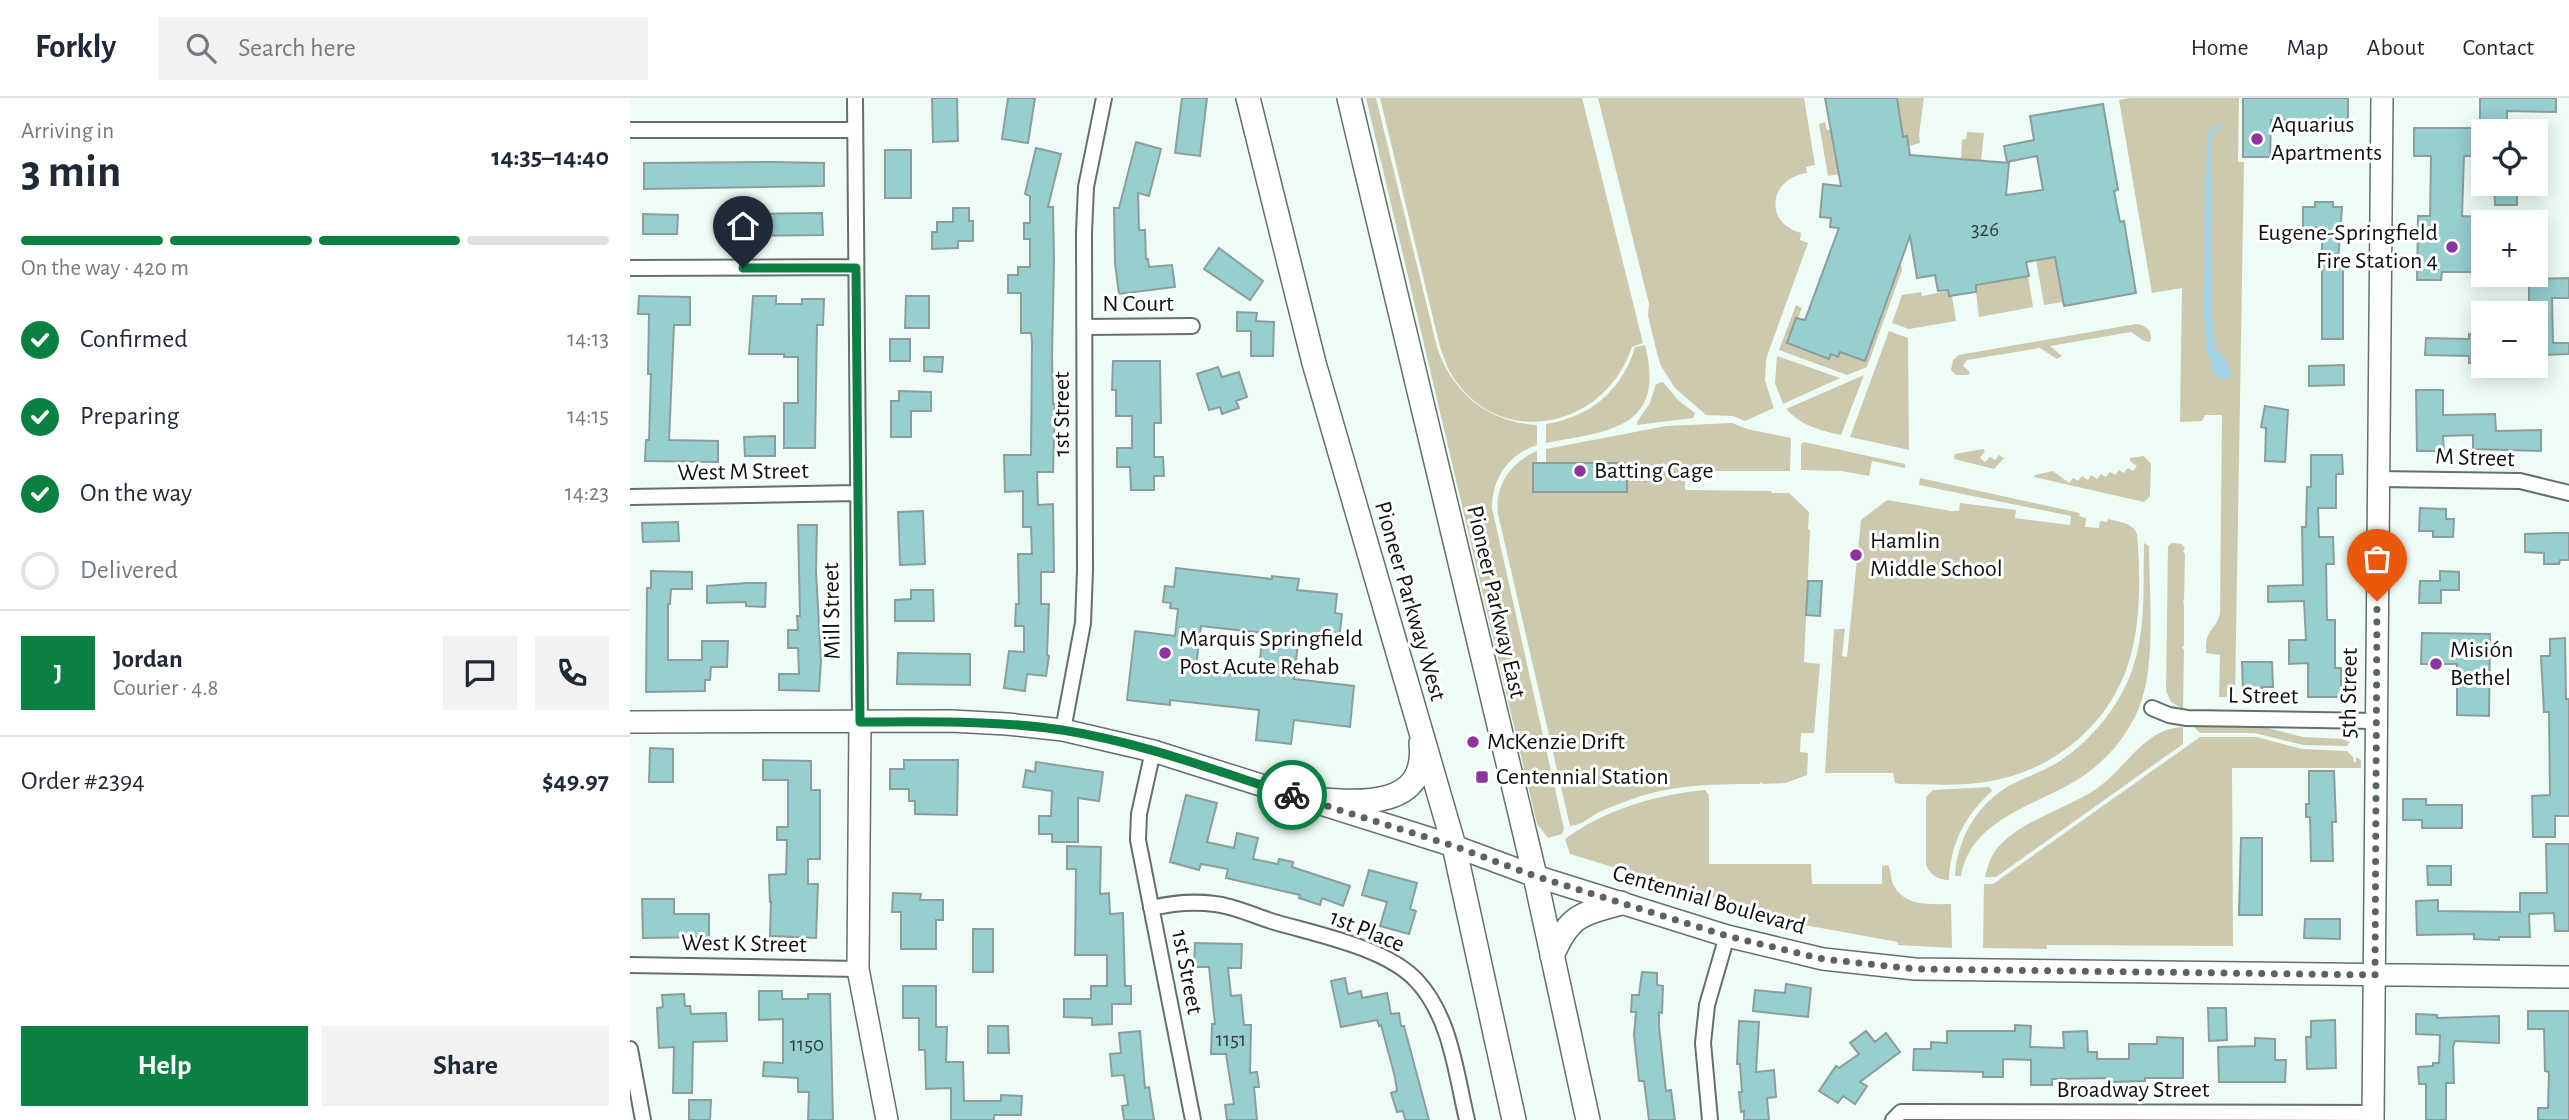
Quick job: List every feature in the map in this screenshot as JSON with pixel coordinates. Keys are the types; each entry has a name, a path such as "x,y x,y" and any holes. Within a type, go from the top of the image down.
{"main road":[{"name":"Pioneer Parkway West","path":"1248,98 1314,363 1454,846 1514,1120"},
{"name":"Pioneer Parkway East","path":"1349,98 1535,876 1588,1120"},
{"name":"5th Street","path":"2373,1117 2382,98"},
{"name":"Centennial Boulevard","path":"630,722 962,722 1062,730 1153,751 1454,846 1620,903 1727,936 1823,959 1915,969 2569,977"},
{"name":"Mill Street","path":"860,722 858,968 887,1120"},
{"path":"1299,797 1362,801 1395,796 1407,788 1419,770 1422,755 1419,726"},
{"path":"1552,956 1569,923 1591,911 1620,903"}],"street":[{"name":"Mill Street","path":"855,98 860,722"},
{"name":"1st Street","path":"1062,730 1083,623 1086,187 1104,98"},
{"path":"630,130 855,130"},
{"path":"630,268 856,268"},
{"name":"N Court","path":"1085,327 1192,326"},
{"name":"M Street","path":"2378,479 2520,481 2569,493"},
{"name":"West M Street","path":"630,497 857,494"},
{"name":"L Street","path":"2151,708 2187,718 2375,721"},
{"name":"1st Street","path":"1153,751 1139,814 1138,840 1193,1120"},
{"name":"1st Place","path":"1151,908 1179,902 1216,904 1362,949 1393,963 1416,980 1437,1008 1450,1045 1467,1120"},
{"path":"1710,1120 1703,1043 1707,1005 1727,936"},
{"name":"West K Street","path":"630,965 858,968"},
{"path":"630,1049 643,1120"},
{"name":"Broadway Street","path":"1894,1118 1901,1112 2132,1117 2373,1117"}],"shaded area":[{"path":"1366,98 1376,98 1437,347 1444,363 1462,391 1474,402 1503,418 1537,425 1537,445 1518,454 1504,469 1495,487 1492,508 1564,829 1562,834 1548,838 1537,824"},
{"path":"1380,98 1582,98 1643,343 1632,347 1619,375 1599,396 1576,412 1550,420 1524,421 1497,415 1473,400 1453,377 1440,347"},
{"path":"1598,98 1804,98 1815,165 1806,167 1807,173 1785,183 1778,192 1776,211 1789,228 1801,233 1800,240 1808,243 1766,359 1765,381 1774,408 1745,421 1733,416 1706,415 1675,388 1661,366 1648,316 1649,304"},
{"path":"1897,98 1924,98 1920,143 1909,146 1907,136 1903,137"},
{"path":"2239,98 2238,162 2244,162 2235,697 2219,697 2220,655 2206,653 2208,635 2220,614 2222,415 2205,415 2202,421 2180,422 2182,288 2152,293 2119,100"},
{"path":"1825,122 1827,130 1831,130 1839,174 1828,176 1819,124"},
{"path":"1967,132 1984,133 1981,161 1961,159 1962,140 1966,139"},
{"path":"2055,257 2063,302 2044,305 2036,260"},
{"path":"1900,258 1902,270 1867,367 1847,375 1779,350 1796,305 1802,308 1787,344 1829,359 1831,354 1838,356 1840,352 1865,361 1899,268"},
{"path":"2028,276 2033,307 1979,317 1975,284"},
{"path":"1948,291 1949,296 1952,296 1956,321 1909,329 1892,323 1902,295 1921,292 1922,296"},
{"path":"2136,324 2148,330 2151,335 2150,342 2131,332 2050,346 2062,356 2057,359 2040,348 1967,360 1963,366 1970,372 1968,375 1956,375 1951,370 1953,360 1959,355"},
{"path":"1889,331 1908,338 1909,450 1850,437"},
{"path":"1645,345 1649,373 1647,394 1640,410 1611,429 1546,443 1546,424 1577,415 1602,399 1622,377 1635,347"},
{"path":"1777,356 1840,378 1783,404 1775,383"},
{"path":"1864,375 1841,435 1805,423 1786,409"},
{"path":"1663,382 1678,400 1695,413 1693,418 1637,425 1650,403 1656,384"},
{"path":"1732,423 1747,429 1791,438 1790,471 1685,471 1685,490 1789,493 1809,512 1804,662 1820,664 1814,733 1801,733 1800,752 1808,753 1807,775 1786,783 1681,787 1650,793 1570,826 1498,514 1497,504 1502,485 1512,468 1537,451 1537,463 1533,463 1533,492 1627,492 1627,463 1546,463 1546,449 1666,426"},
{"path":"1804,442 1905,464 1905,468 1872,461 1869,476 1841,471 1801,470 1801,444"},
{"path":"1983,449 1985,451 1980,458 1985,462 1990,457 1995,460 1999,455 2004,458 1994,469 1954,459 1955,454"},
{"path":"2144,456 2151,464 2150,496 2144,502 2034,477 2053,471 2069,483 2073,478 2078,481 2082,476 2088,480 2091,475 2097,479 2101,474 2106,477 2110,472 2115,475 2119,470 2124,473 2128,468 2133,471 2137,466 2130,458"},
{"path":"1920,478 2080,513 2079,516 2086,518 2085,527 2099,528 2100,521 2107,522 2108,519 2121,522 2132,527 2137,534 2139,590 2136,633 2126,671 2115,694 2085,733 2066,749 2021,773 1972,784 1948,785 1895,783 1893,773 1825,773 1834,629 1845,629 1842,656 1847,657 1861,520 1887,500 1951,511 1959,511 1960,503 2016,510 2015,518 2070,525 2071,516 1919,485"},
{"path":"2144,543 2149,546 2150,651 2144,692 2133,720 2114,748 2089,772 1992,827 1978,840 1967,856 1961,876 1955,876 1964,837 1986,804 2007,787 2054,765 2070,754 2098,728 2120,696 2133,668 2141,634"},
{"path":"2172,543 2185,547 2183,709 2171,702 2166,691 2168,546"},
{"path":"2183,727 2183,744 1996,877 1985,877 1993,854 2012,835 2035,820 2096,789 2157,735 2169,729"},
{"path":"2194,727 2264,727 2303,737 2343,739 2350,742 2347,746 2303,745 2254,733 2200,733"},
{"path":"2200,737 2256,737 2302,749 2347,751 2354,762 2356,757 2361,760 2361,768 2232,768 2233,946 2047,945 2047,949 1983,948 1984,884 1993,884"},
{"path":"1989,787 1992,791 1974,810 1956,842 1949,880 1935,876 1926,865 1926,797 1933,790"},
{"path":"1705,790 1709,795 1709,864 1811,864 1812,884 1882,884 1882,866 1888,865 1894,886 1905,898 1919,903 1951,904 1952,948 1898,945 1898,942 1799,924 1570,854 1565,839 1597,819 1650,800"}],"water":[{"path":"2223,124 2213,131 2211,145 2212,312 2215,349 2225,358 2231,373 2229,378 2219,379 2207,351 2204,320 2205,182 2208,134 2212,127"}],"building":[{"path":"932,98 957,98 958,141 933,142"},
{"path":"1008,98 1035,98 1028,143 1002,139"},
{"path":"1182,98 1207,98 1200,156 1175,153"},
{"path":"1825,98 1897,98 1903,137 1907,136 1910,155 2009,163 2006,195 2043,190 2037,156 2007,162 2004,146 2034,140 2030,116 2103,104 2118,190 2114,191 2120,222 2124,221 2136,293 2064,306 2055,257 2026,262 2029,276 1976,285 1976,292 1949,296 1948,290 1938,291 1935,275 1917,278 1910,236 1865,361 1840,352 1838,357 1831,354 1829,359 1787,343 1796,318 1805,320 1839,228 1830,227 1831,218 1820,217 1823,184 1841,186"},
{"name":"Aquarius Apartments","path":"2243,98 2348,98 2348,120 2271,120 2270,157 2243,157"},
{"path":"2480,98 2556,98 2556,112 2507,111 2507,119 2480,119"},
{"path":"2414,128 2471,128 2471,156 2464,156 2462,216 2471,216 2471,272 2442,272 2441,280 2417,280 2418,216 2430,216 2431,156 2414,156"},
{"path":"1136,142 1161,149 1149,196 1138,193 1139,230 1145,230 1146,259 1149,267 1172,265 1175,287 1119,294 1115,263 1114,208 1119,208"},
{"path":"1036,148 1061,154 1048,207 1053,207 1054,260 1053,472 1037,472 1038,505 1053,504 1054,572 1041,572 1041,604 1049,604 1049,656 1046,676 1027,674 1025,691 1004,688 1009,651 1024,652 1024,626 1015,626 1016,604 1019,604 1018,554 1032,554 1031,527 1023,527 1023,491 1005,492 1004,455 1031,455 1031,333 1021,333 1021,293 1008,293 1008,275 1018,275 1018,267 1030,267 1030,239 1024,239 1024,223 1030,223 1030,196 1025,194"},
{"path":"885,150 911,150 911,198 885,198"},
{"path":"644,163 824,163 824,186 644,189"},
{"path":"2495,196 2517,196 2517,205 2495,205"},
{"path":"2315,202 2333,202 2333,207 2342,207 2338,261 2343,261 2343,339 2322,339 2322,228 2303,227 2303,207 2315,207"},
{"path":"953,208 969,208 969,221 973,221 973,241 958,241 958,248 932,249 932,232 937,232 937,222 953,222"},
{"path":"822,213 823,235 753,236 752,214"},
{"path":"643,214 678,215 677,234 643,234"},
{"path":"1219,248 1263,281 1250,300 1204,269"},
{"path":"2569,278 2569,298 2552,298 2553,343 2569,343 2569,354 2548,355 2548,301 2529,301 2529,287 2548,287 2548,279"},
{"path":"639,296 690,297 690,325 674,325 669,440 718,441 718,462 645,461 646,440 649,440 651,374 648,374 649,314 638,314"},
{"path":"753,296 776,296 776,304 802,304 802,299 824,299 823,325 817,325 815,448 784,448 784,403 798,403 798,357 784,357 784,354 749,354"},
{"path":"906,296 929,296 929,328 905,328"},
{"path":"1237,312 1257,313 1256,321 1274,322 1273,356 1251,356 1251,331 1237,331"},
{"path":"2471,334 2471,363 2469,356 2425,355 2426,338 2469,339"},
{"path":"890,339 910,339 910,361 890,361"},
{"path":"924,357 943,357 942,372 924,371"},
{"path":"1113,361 1160,361 1161,423 1154,423 1154,457 1163,457 1164,476 1154,476 1154,490 1131,490 1130,467 1117,467 1117,448 1132,448 1132,416 1116,416 1116,390 1112,390"},
{"path":"2344,365 2344,385 2309,386 2309,366"},
{"path":"1218,367 1222,377 1239,372 1247,397 1236,401 1239,408 1222,414 1220,407 1209,410 1197,374"},
{"path":"2416,390 2443,390 2443,415 2495,414 2496,431 2541,430 2541,451 2473,449 2473,435 2443,436 2444,451 2417,451"},
{"path":"899,391 931,392 931,411 911,411 911,437 891,437 891,401 899,401"},
{"path":"2265,406 2288,410 2285,462 2265,461 2266,428 2261,427"},
{"path":"775,436 775,456 745,456 744,437"},
{"path":"2311,455 2342,455 2343,474 2336,474 2336,508 2318,508 2319,537 2333,537 2334,564 2326,564 2327,620 2335,620 2335,668 2341,668 2341,697 2308,697 2308,663 2289,664 2289,640 2306,640 2304,601 2268,602 2268,586 2303,585 2302,527 2306,527 2307,487 2311,487"},
{"name":"Batting Cage","path":"1533,463 1627,463 1627,492 1533,492"},
{"path":"2420,508 2446,509 2446,519 2454,519 2453,537 2433,537 2433,531 2419,531"},
{"path":"923,511 925,564 900,565 898,512"},
{"path":"678,522 679,541 643,542 642,523"},
{"path":"798,525 817,525 816,571 821,661 819,691 779,690 779,674 799,674 798,648 788,648 788,630 798,630 797,616 800,616"},
{"path":"2569,533 2569,560 2560,560 2559,564 2544,564 2544,553 2525,552 2525,534"},
{"name":"Marquis Springfield Post Acute Rehab","path":"1176,568 1272,579 1272,576 1299,579 1297,590 1337,594 1335,613 1342,614 1338,647 1298,643 1294,679 1354,686 1350,727 1294,720 1291,744 1256,740 1259,710 1170,700 1170,705 1127,700 1135,631 1175,636 1178,609 1170,608 1171,603 1163,602 1165,586 1174,587","holes":["1201,626 1263,633 1258,675 1196,667"]},
{"path":"651,571 692,572 692,589 671,589 668,604 668,660 702,660 702,641 728,641 727,667 711,667 710,680 705,680 705,691 646,692 647,588 651,588"},
{"path":"2440,571 2459,572 2459,590 2441,590 2441,603 2419,603 2420,581 2440,581"},
{"path":"1808,581 1822,581 1820,616 1806,615"},
{"path":"766,583 765,607 746,606 746,602 707,603 707,586"},
{"path":"911,590 933,590 934,621 895,621 895,600 911,599"},
{"path":"2422,633 2490,634 2489,716 2457,715 2457,664 2421,664"},
{"path":"2565,638 2566,699 2569,699 2569,816 2555,816 2555,837 2533,837 2532,796 2550,795 2549,712 2544,712 2541,656 2550,656 2550,639"},
{"path":"898,653 970,654 970,685 897,684"},
{"path":"2242,662 2272,662 2273,687 2262,687 2262,692 2243,692"},
{"path":"650,748 673,749 673,782 649,782"},
{"path":"763,760 811,761 811,790 820,790 820,859 808,859 808,884 818,884 816,938 770,936 769,875 786,874 787,840 777,840 777,827 788,827 788,780 763,780"},
{"path":"904,760 958,760 957,815 915,814 915,801 909,801 909,789 890,789 890,769 904,769"},
{"path":"1036,762 1103,772 1099,801 1078,798 1078,842 1052,842 1052,834 1039,834 1039,816 1051,816 1052,791 1023,787 1026,770 1035,772"},
{"path":"2309,771 2334,771 2336,822 2332,822 2333,861 2311,861 2310,817 2306,817 2306,804 2309,804"},
{"path":"1186,795 1217,803 1207,842 1234,848 1237,833 1258,838 1253,859 1278,864 1279,859 1293,862 1292,867 1350,886 1343,906 1322,898 1320,905 1299,898 1300,895 1226,878 1228,869 1201,864 1199,870 1170,862"},
{"path":"2403,799 2426,799 2426,805 2462,805 2462,828 2422,828 2422,820 2403,820"},
{"path":"2241,838 2262,838 2262,915 2239,915"},
{"path":"2546,844 2569,844 2569,931 2555,931 2554,913 2529,914 2530,937 2499,937 2499,940 2474,939 2474,934 2417,935 2416,901 2438,900 2438,911 2520,912 2520,893 2547,893"},
{"path":"1067,846 1101,847 1100,894 1109,893 1110,914 1123,913 1125,986 1131,986 1131,1004 1112,1004 1112,1024 1092,1025 1092,1018 1064,1017 1064,999 1091,999 1091,986 1107,986 1107,955 1075,955 1076,869 1067,869"},
{"path":"2427,866 2451,866 2451,885 2428,885"},
{"path":"1369,870 1417,883 1410,909 1416,911 1409,934 1380,926 1387,902 1362,895"},
{"path":"893,893 921,894 920,900 943,900 943,920 936,920 936,949 901,949 901,912 892,912"},
{"path":"642,899 674,899 674,914 709,914 709,937 643,938"},
{"path":"2305,919 2340,919 2340,939 2304,938"},
{"path":"973,929 993,929 993,972 973,972"},
{"path":"1195,943 1242,944 1241,968 1228,968 1231,996 1241,995 1244,1025 1251,1025 1250,1073 1257,1072 1259,1087 1254,1087 1257,1120 1227,1120 1225,1105 1234,1104 1226,1054 1211,1054 1212,1024 1215,1024 1209,967 1194,967"},
{"path":"1642,972 1657,973 1657,985 1663,986 1659,1026 1666,1091 1671,1090 1675,1120 1649,1120 1644,1081 1639,1081 1634,1035 1636,1012 1631,1012 1632,995 1639,995"},
{"path":"1345,978 1348,994 1361,991 1362,998 1387,993 1391,1014 1399,1013 1429,1120 1405,1120 1403,1111 1397,1112 1391,1093 1397,1091 1395,1077 1381,1025 1379,1026 1377,1020 1341,1027 1331,981"},
{"path":"1786,984 1811,988 1808,1017 1753,1011 1755,990 1785,993"},
{"path":"903,986 936,986 936,1027 947,1027 946,1062 963,1062 964,1101 1001,1101 1001,1095 1022,1096 1021,1115 994,1115 994,1120 951,1120 951,1088 926,1089 925,1050 919,1050 919,1018 903,1018"},
{"path":"759,991 782,991 782,999 808,999 808,994 830,994 833,1120 808,1120 809,1092 798,1092 798,1078 763,1076 764,1062 783,1063 783,1019 759,1020"},
{"path":"684,994 685,1006 690,1006 691,1014 726,1013 727,1041 693,1042 692,1093 673,1093 674,1047 659,1048 657,1008 663,1007 662,995"},
{"path":"2208,1008 2226,1008 2227,1040 2209,1041"},
{"path":"2528,1011 2569,1011 2569,1120 2538,1120 2538,1108 2548,1108 2549,1072 2545,1071 2544,1029 2528,1029"},
{"path":"2416,1014 2437,1015 2437,1018 2499,1016 2499,1043 2455,1041 2454,1083 2446,1083 2446,1120 2426,1120 2426,1084 2419,1084 2418,1067 2439,1063 2440,1035 2416,1034"},
{"path":"2335,1020 2336,1068 2307,1069 2306,1037 2311,1037 2311,1021"},
{"path":"1739,1021 1759,1022 1756,1072 1774,1070 1776,1097 1767,1098 1769,1120 1744,1120 1744,1111 1741,1112 1740,1064 1737,1064"},
{"path":"2015,1025 2031,1026 2030,1047 2064,1048 2063,1032 2087,1031 2088,1052 2097,1052 2097,1059 2129,1059 2129,1044 2157,1044 2157,1037 2183,1038 2183,1078 2145,1078 2145,1081 2111,1082 2110,1078 2052,1079 2052,1085 2031,1085 2031,1060 2003,1059 2003,1077 1983,1077 1983,1072 1913,1070 1914,1049 1931,1049 1931,1042 1947,1043 1947,1031 2015,1031"},
{"path":"988,1026 1008,1026 1009,1053 988,1053"},
{"path":"1140,1031 1145,1088 1149,1087 1154,1120 1124,1120 1122,1106 1128,1105 1124,1075 1112,1076 1110,1054 1121,1053 1119,1033"},
{"path":"1866,1031 1875,1042 1886,1033 1900,1052 1860,1082 1867,1086 1855,1104 1843,1096 1838,1103 1819,1091 1836,1066 1839,1068 1859,1054 1850,1043"},
{"path":"2255,1038 2275,1039 2275,1060 2286,1060 2285,1082 2219,1082 2218,1047 2255,1046"},
{"path":"689,1100 711,1100 710,1120 689,1120"}],"way so far":[{"path":"1292,795 1454,846 1535,876 1727,936 1823,959 1915,969 2375,975 2377,601"}],"place":[{"name":"Aquarius Apartments","path":"2257,139"},
{"name":"Eugene-Springfield Fire Station 4","path":"2452,247"},
{"name":"Batting Cage","path":"1580,471"},
{"name":"Hamlin Middle School","path":"1856,555"},
{"name":"Marquis Springfield Post Acute Rehab","path":"1165,653"},
{"name":"Misión Bethel","path":"2436,664"},
{"name":"McKenzie Drift","path":"1473,742"},
{"name":"Centennial Station","path":"1482,777"}],"route":[{"path":"743,268 856,268 860,722 951,721 1062,730 1153,751 1292,795"}]}
